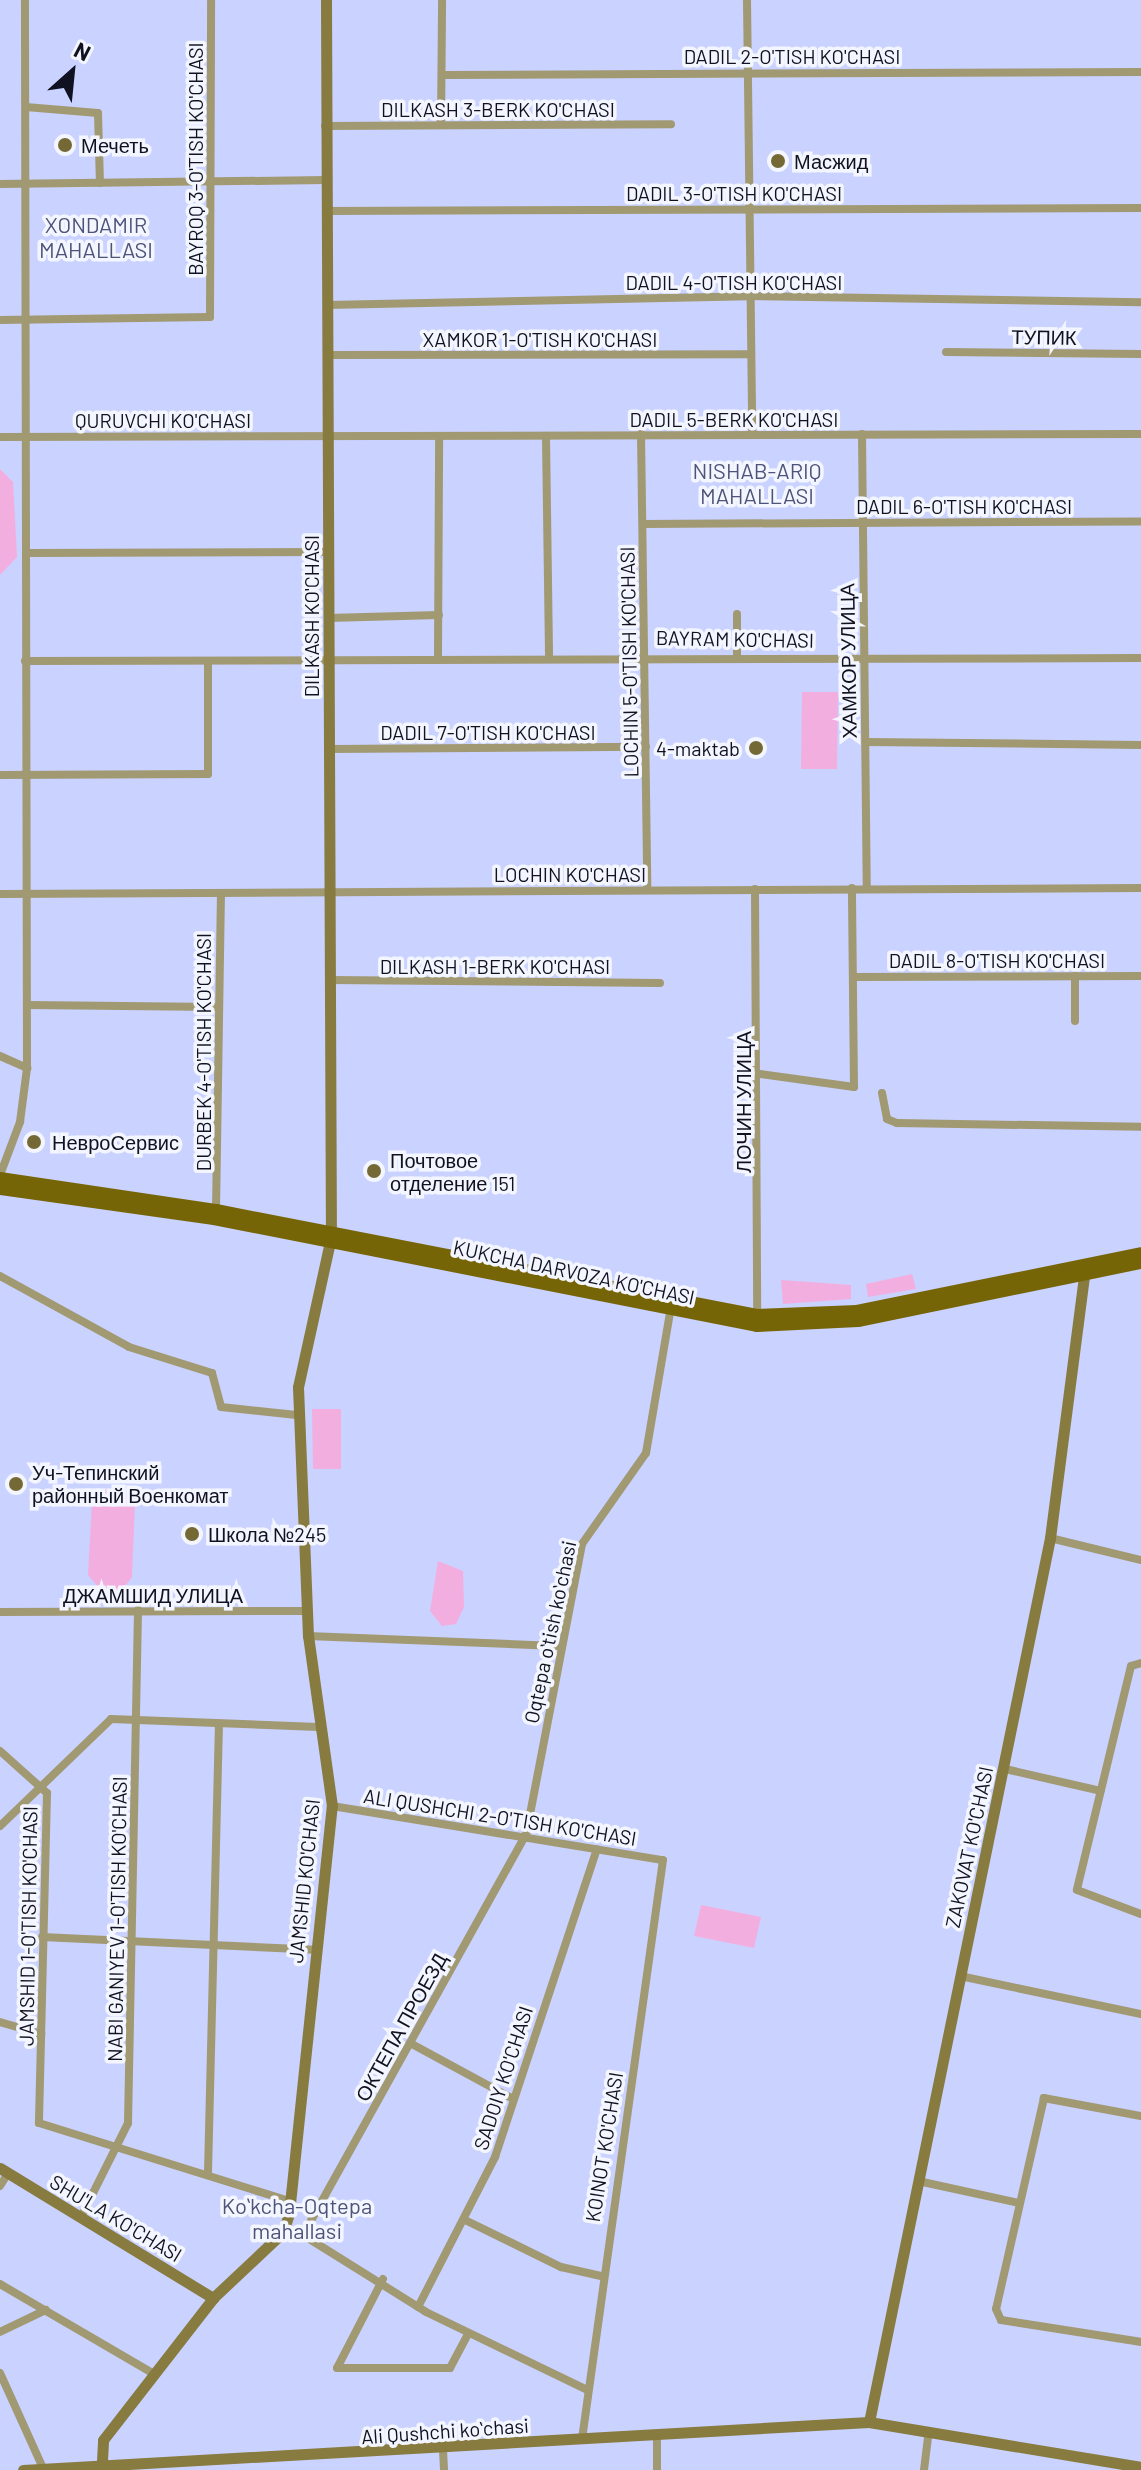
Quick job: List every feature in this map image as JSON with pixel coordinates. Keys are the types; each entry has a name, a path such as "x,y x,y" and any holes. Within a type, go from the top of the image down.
{"main road":[{"name":"KUKCHA DARVOZA KO'CHASI","path":"0,1177 215,1214 671,1309 757,1321 857,1311 1141,1263"},
{"name":"KUKCHA DARVOZA KO'CHASI","path":"0,1189 215,1214"},
{"name":"KUKCHA DARVOZA KO'CHASI","path":"1083,1271 1141,1253"}],"street":[{"path":"0,1177 20,1122 27,1068 25,0"},
{"name":"BAYROQ 3-O'TISH KO'CHASI","path":"27,320 210,317 211,0"},
{"name":"DILKASH KO'CHASI","path":"326,0 331,1237"},
{"path":"441,125 442,0"},
{"path":"747,0 752,433"},
{"name":"DADIL 2-O'TISH KO'CHASI","path":"443,75 747,71 1141,72"},
{"path":"26,107 98,113 100,183"},
{"name":"DILKASH 3-BERK KO'CHASI","path":"325,126 671,124"},
{"path":"0,184 326,180"},
{"name":"DADIL 3-O'TISH KO'CHASI","path":"327,211 1141,208"},
{"name":"DADIL 4-O'TISH KO'CHASI","path":"327,305 749,296 1141,302"},
{"path":"0,320 27,320"},
{"name":"ТУПИК","path":"946,352 1141,354"},
{"name":"XAMKOR 1-O'TISH KO'CHASI","path":"328,355 751,354"},
{"name":"DADIL 5-BERK KO'CHASI","path":"327,436 546,438 752,433 1141,434"},
{"name":"LOCHIN 5-O'TISH KO'CHASI","path":"641,434 647,889"},
{"name":"ХАМКОР УЛИЦА","path":"862,434 867,888"},
{"name":"QURUVCHI KO'CHASI","path":"0,437 327,436"},
{"path":"438,655 439,438"},
{"path":"546,438 549,655"},
{"name":"DADIL 6-O'TISH KO'CHASI","path":"643,524 1141,521"},
{"path":"26,553 328,552"},
{"path":"737,614 737,657"},
{"path":"328,618 439,615"},
{"name":"BAYRAM KO'CHASI","path":"25,661 208,664 438,655 645,654 1141,658"},
{"path":"0,775 208,774 208,664"},
{"path":"866,742 1141,745"},
{"name":"DADIL 7-O'TISH KO'CHASI","path":"330,749 646,747"},
{"path":"760,1074 854,1087 852,888"},
{"name":"LOCHIN KO'CHASI","path":"0,894 1141,888"},
{"name":"ЛОЧИН УЛИЦА","path":"755,889 760,1074 757,1321"},
{"name":"DURBEK 4-O'TISH KO'CHASI","path":"215,1214 221,894"},
{"path":"1075,976 1075,1021"},
{"name":"DADIL 8-O'TISH KO'CHASI","path":"854,977 1141,976"},
{"name":"DILKASH 1-BERK KO'CHASI","path":"329,980 660,983"},
{"path":"27,1005 218,1007"},
{"path":"0,1056 27,1068"},
{"path":"882,1093 887,1119 897,1123 1141,1127"},
{"name":"JAMSHID KO'CHASI","path":"283,2232 290,2201 332,1806 318,1727 308,1636 297,1415 331,1237"},
{"name":"ZAKOVAT KO'CHASI","path":"869,2422 1050,1538 1083,1271"},
{"path":"0,1276 129,1347 212,1373 221,1407 297,1415"},
{"name":"Oqtepa oʻtish koʻchasi","path":"526,1835 582,1544 646,1453 671,1309"},
{"path":"1050,1538 1141,1560"},
{"name":"NABI GANIYEV 1-O'TISH KO'CHASI","path":"81,2217 128,2123 135,1943 138,1610"},
{"name":"ДЖАМШИД УЛИЦА","path":"0,1612 306,1611"},
{"path":"308,1636 562,1646"},
{"path":"1141,1663 1131,1666 1077,1890 1141,1914"},
{"path":"0,1826 104,1721 318,1727"},
{"path":"208,2173 219,1724"},
{"name":"JAMSHID 1-O'TISH KO'CHASI","path":"0,1751 41,1784 39,2123 117,2148"},
{"path":"1005,1769 1101,1791"},
{"name":"ALI QUSHCHI 2-O'TISH KO'CHASI","path":"332,1806 526,1835 663,1860"},
{"name":"ОКТЕПА ПРОЕЗД","path":"303,2235 526,1835"},
{"name":"SADOIY KO'CHASI","path":"418,2307 465,2220 513,2099 597,1849"},
{"name":"KOINOT KO'CHASI","path":"582,2439 601,2276 663,1860"},
{"path":"42,1937 315,1950"},
{"path":"960,1976 1141,2014"},
{"path":"0,2022 41,2034"},
{"path":"410,2043 513,2099"},
{"path":"1141,2116 1044,2098 996,2317 1141,2342"},
{"path":"117,2148 208,2173 290,2201"},
{"path":"0,2186 4,2170"},
{"name":"SHU'LA KO'CHASI","path":"4,2170 213,2298"},
{"path":"918,2181 1019,2203"},
{"path":"465,2220 561,2267 601,2276"},
{"path":"102,2461 103,2440 213,2298 283,2232 303,2235 383,2279 418,2307 587,2390"},
{"path":"383,2279 337,2368 450,2368 468,2334"},
{"path":"0,2284 154,2374"},
{"path":"0,2332 46,2310"},
{"path":"0,2373 49,2467"},
{"name":"Ali Qushchi koʻchasi","path":"23,2470 102,2461 443,2450 869,2422 1141,2467"},
{"path":"924,2470 929,2431"},
{"path":"657,2435 657,2470"},
{"path":"443,2450 444,2470"}],"shaded area":[{"path":"0,469 13,482 17,557 0,575"},
{"path":"802,692 838,692 837,769 801,769"},
{"path":"912,1274 916,1289 868,1297 866,1284"},
{"path":"781,1280 851,1285 851,1299 783,1304"},
{"path":"312,1409 341,1409 341,1469 313,1469"},
{"path":"121,1488 135,1503 132,1577 119,1594 105,1595 88,1575 92,1501 101,1490"},
{"path":"438,1561 463,1571 464,1607 456,1624 442,1626 430,1611"},
{"path":"701,1905 761,1917 754,1948 694,1936"}],"place":[{"name":"Мечеть","path":"65,145"},
{"name":"Масжид","path":"778,161"},
{"name":"4-maktab","path":"756,748"},
{"name":"НевроСервис","path":"34,1142"},
{"name":"Почтовое отделение 151","path":"374,1171"},
{"name":"Уч-Тепинский районный Военкомат","path":"16,1484"},
{"name":"Школа №245","path":"192,1534"}],"district":[{"name":"XONDAMIR MAHALLASI","path":"96,236"},
{"name":"NISHAB-ARIQ MAHALLASI","path":"757,482"},
{"name":"Koʻkcha-Oqtepa mahallasi","path":"297,2218"}]}
